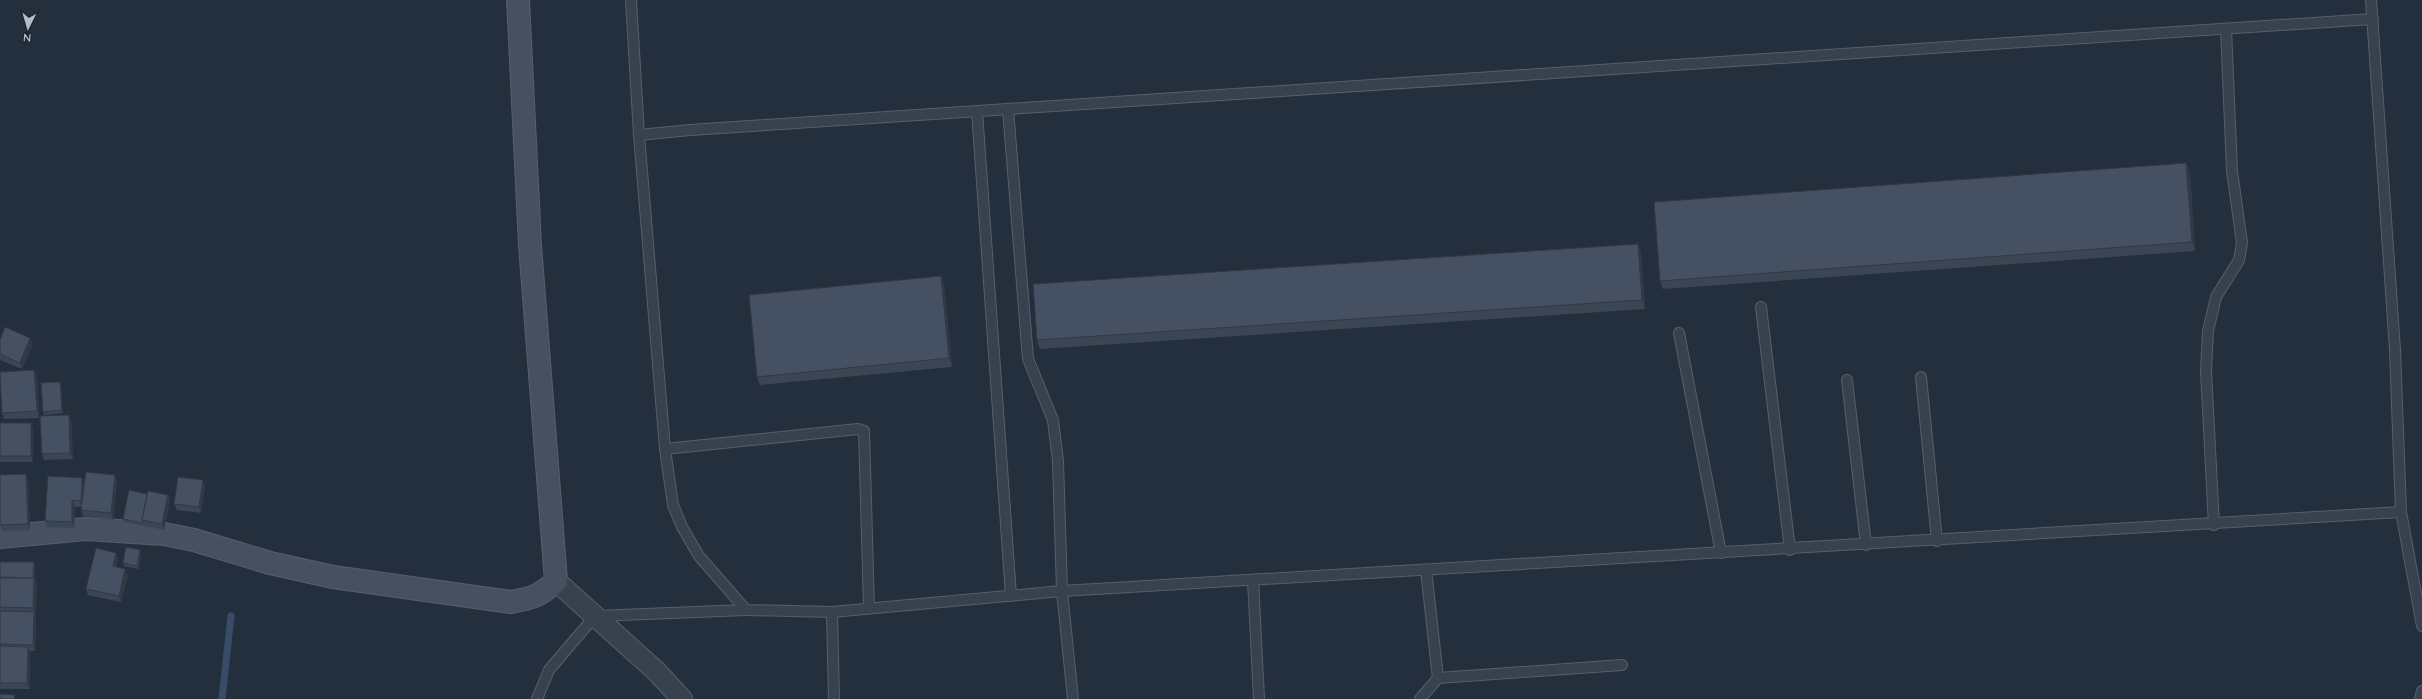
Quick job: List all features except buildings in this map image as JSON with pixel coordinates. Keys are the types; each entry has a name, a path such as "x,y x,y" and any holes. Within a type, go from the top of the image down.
{"street":[{"path":"518,0 530,245 556,581 656,671 682,699"},
{"path":"0,537 86,529 164,534 194,540 270,563 306,571 396,588 512,602 543,594 556,581"}],"lane":[{"path":"631,0 639,136 665,449 673,505 682,527 700,556 746,610"},
{"path":"2371,0 2395,350 2401,512 2422,626"},
{"path":"639,136 1008,109 2373,19"},
{"path":"2214,525 2206,371 2208,331 2216,297 2238,260 2242,242 2232,171 2226,29"},
{"path":"1008,109 1028,359 1053,420 1058,461 1062,591 1073,699"},
{"path":"977,112 1011,596"},
{"path":"1761,307 1790,550"},
{"path":"1678,333 1720,554"},
{"path":"1921,377 1937,541"},
{"path":"1847,380 1866,545"},
{"path":"665,449 858,429 864,431 869,608"},
{"path":"536,699 549,670 595,616 746,610 832,612 1062,591 2214,525 2401,512"},
{"path":"1426,570 1438,678"},
{"path":"1253,580 1259,699"},
{"path":"832,612 834,699"},
{"path":"1420,699 1438,678 1622,665"},
{"path":"2420,699 2422,691"}],"waterway":[{"path":"222,699 231,616"}]}
